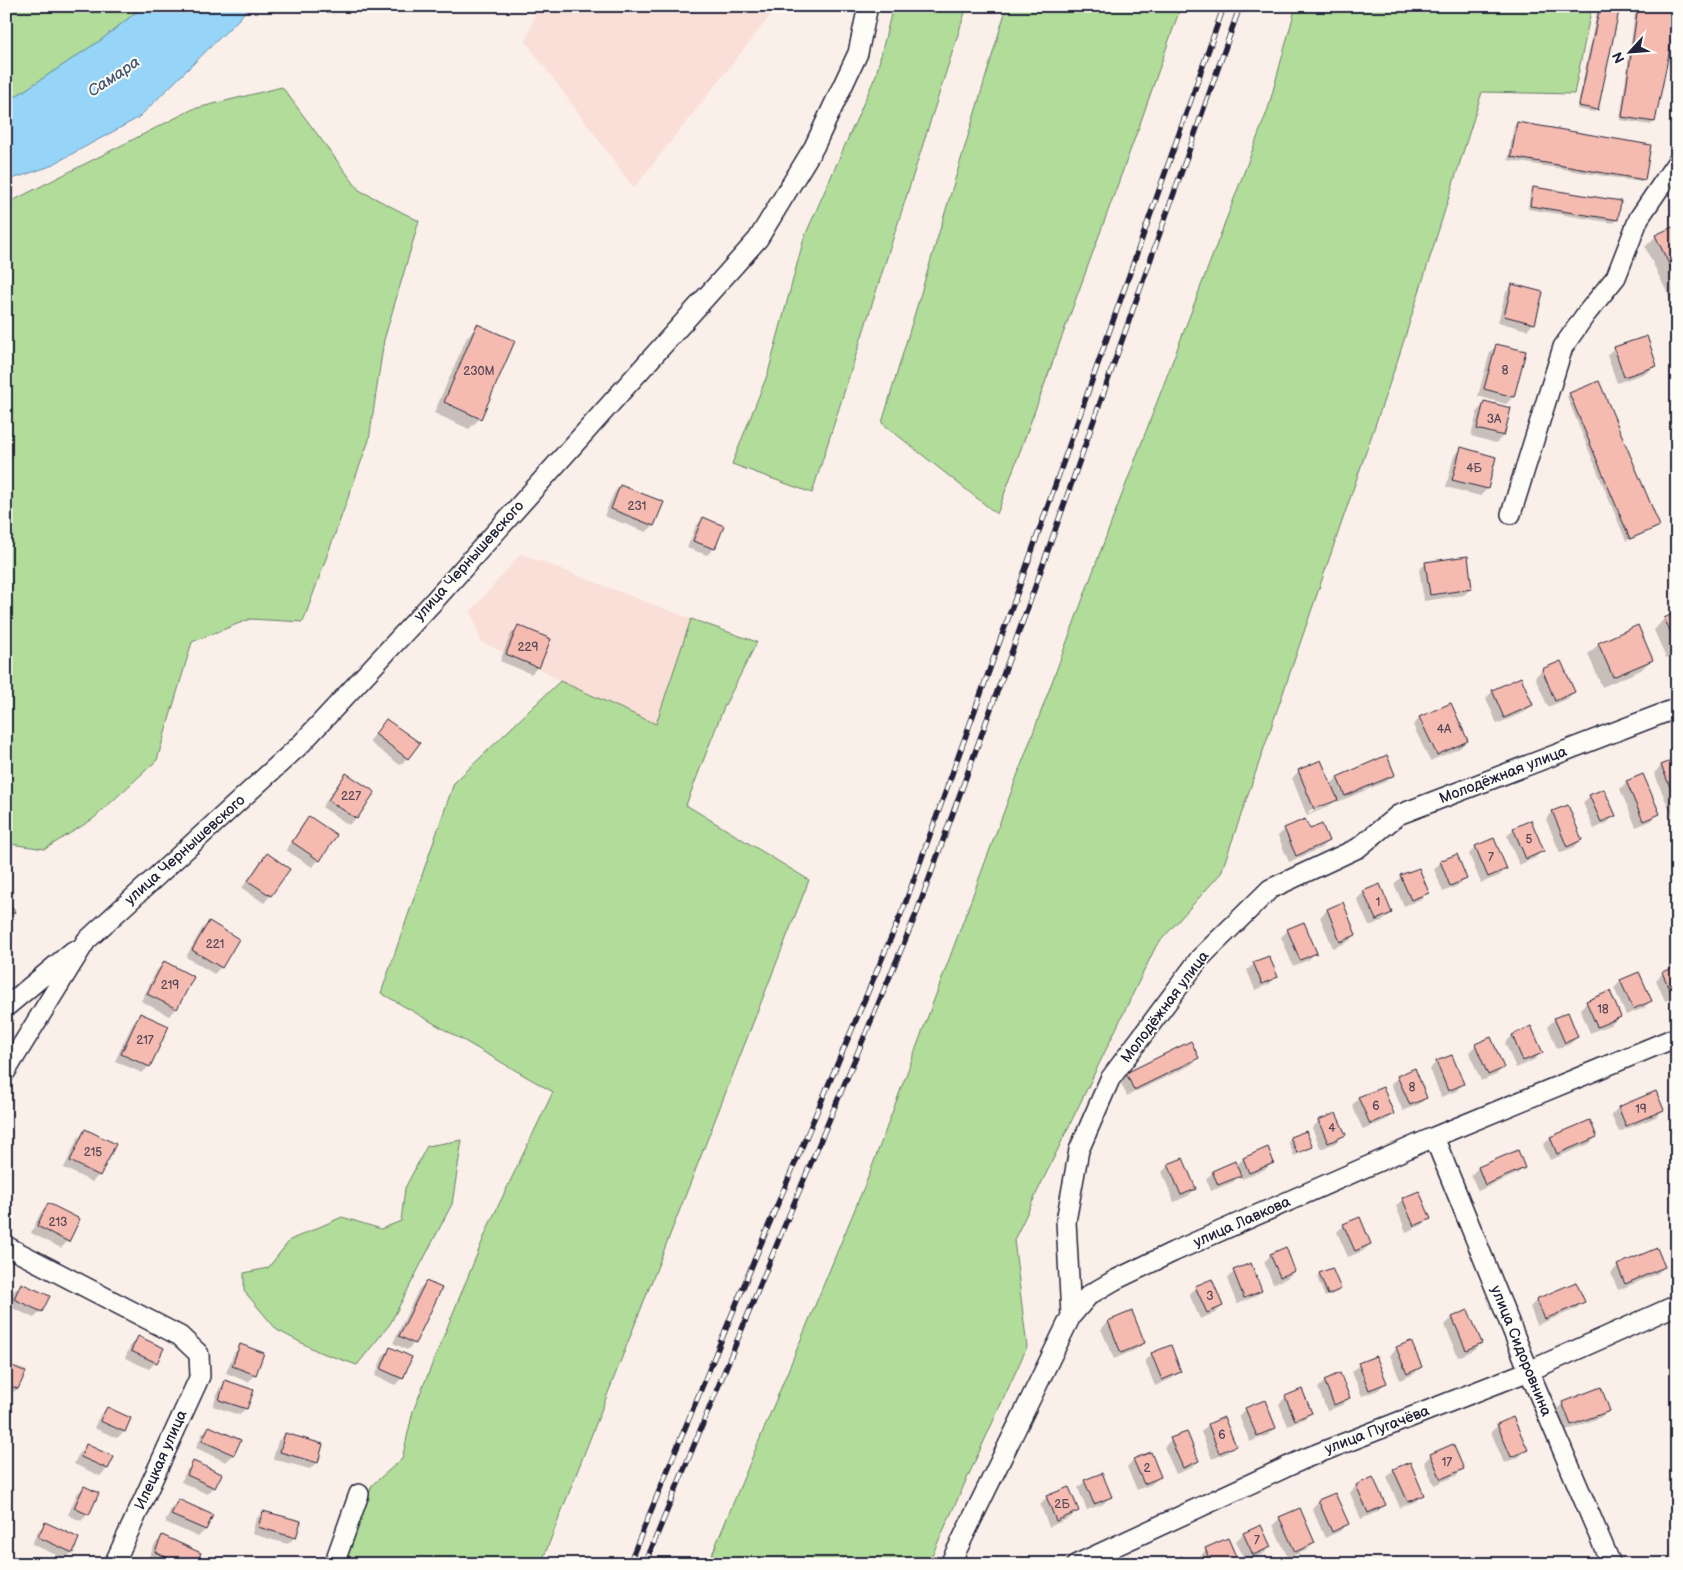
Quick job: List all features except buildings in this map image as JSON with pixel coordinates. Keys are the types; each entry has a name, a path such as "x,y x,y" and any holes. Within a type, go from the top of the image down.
{"street":[{"name":"улица Чернышевского","path":"6,1071 86,941 300,745 434,601 758,239 814,147 858,53 868,6"},
{"path":"1511,514 1563,347 1586,314 1616,277 1639,218 1677,162"},
{"name":"Молодёжная улица","path":"1071,1316 1066,1221 1079,1150 1110,1079 1200,958 1270,889 1358,848 1398,815 1677,708"},
{"path":"6,1007 86,941"},
{"name":"улица Лавкова","path":"950,1564 1071,1316 1090,1296 1115,1280 1434,1136 1677,1037"},
{"name":"улица Сидоровнина","path":"1434,1136 1529,1371 1611,1564"},
{"name":"Илецкая улица","path":"6,1246 180,1336 199,1354 200,1376 114,1564"},
{"name":"улица Пугачёва","path":"1079,1563 1306,1458 1529,1371 1677,1305"},
{"path":"334,1564 359,1494"}],"shaded area":[{"path":"537,6 778,6 634,188 526,42"},
{"path":"521,554 691,619 656,724 560,681 539,668 481,642 471,611"}],"green space":[{"path":"6,6 144,6 101,40 10,100 6,100"},
{"path":"893,6 967,6 812,493 732,464 768,373 804,238 876,75"},
{"path":"1007,6 1181,6 1141,121 997,514 882,423"},
{"path":"1296,6 1592,6 1574,94 1482,92 1399,356 1221,873 1156,946 1014,1240 1027,1347 928,1564 708,1564 869,1175 1101,550 1268,109"},
{"path":"282,87 359,190 419,221 384,340 369,440 303,622 250,619 192,642 157,760 93,819 45,849 6,845 6,204 193,109"},
{"path":"691,619 757,642 724,707 686,805 809,880 541,1564 345,1564 372,1485 402,1459 413,1411 489,1225 553,1092 381,993 454,783 560,681 656,724"},
{"path":"462,1140 452,1204 390,1324 357,1365 319,1352 277,1330 244,1291 244,1273 268,1268 290,1240 342,1217 381,1229 401,1221 405,1188 427,1146"}],"water":[{"name":"Самара","path":"144,6 249,6 240,18 138,118 48,167 6,181 6,100 10,100 101,40"}],"railway":[{"path":"629,1564 770,1222 904,907 1015,599 1224,6"},
{"path":"645,1564 917,912 1029,604 1240,6"}]}
